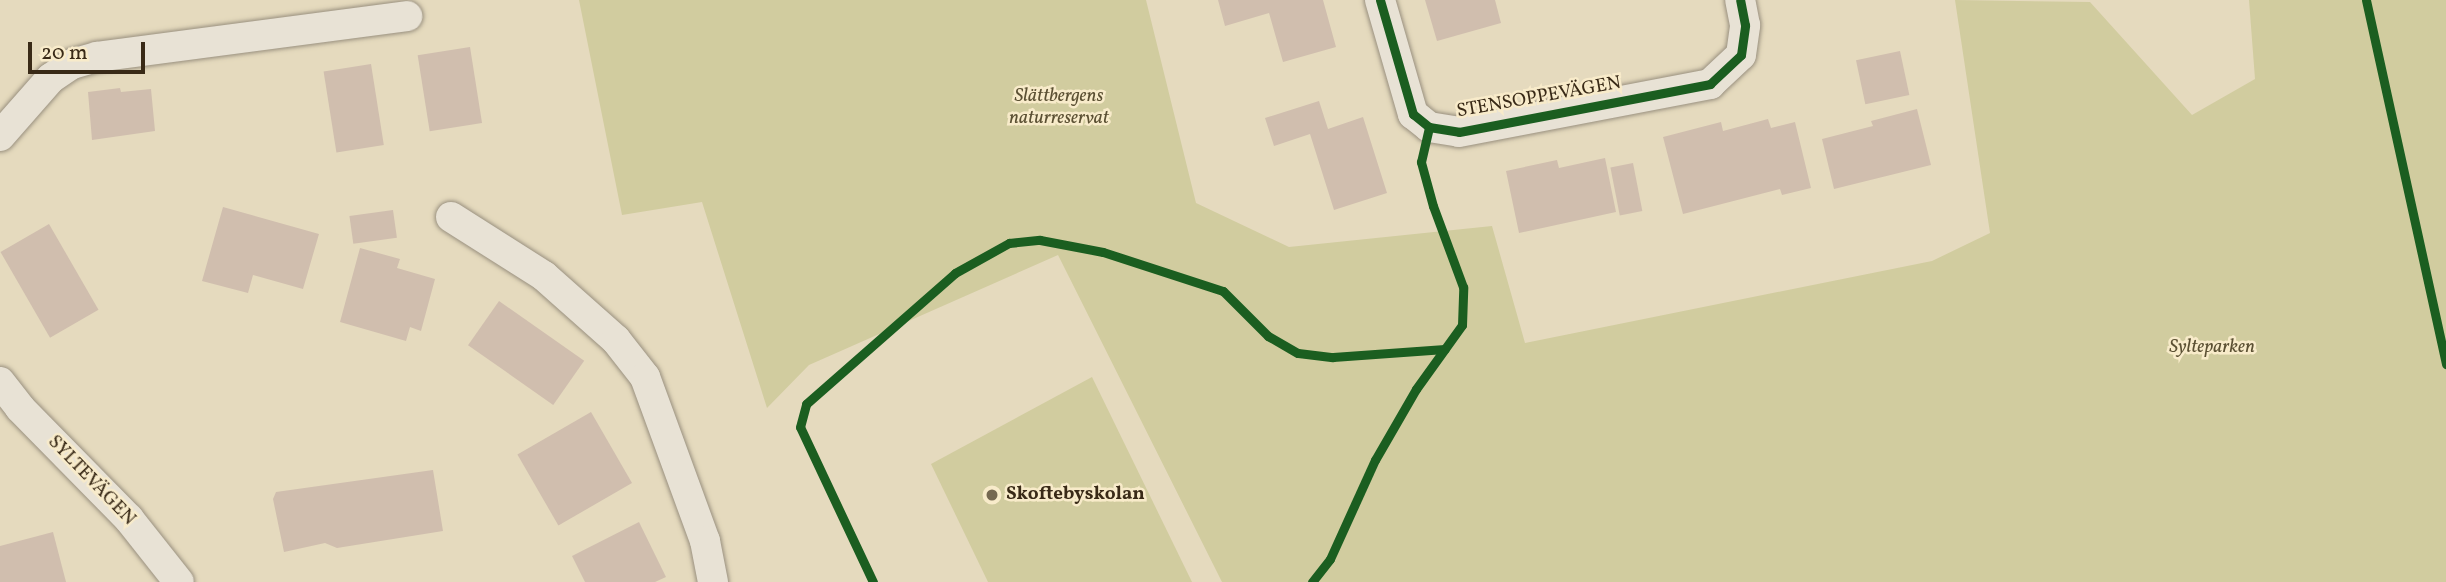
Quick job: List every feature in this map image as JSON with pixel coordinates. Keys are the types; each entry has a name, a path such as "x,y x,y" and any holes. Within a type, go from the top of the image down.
{"street":[{"name":"STENSOPPEVÄGEN","path":"1380,0 1413,114 1429,127 1459,132 1710,84 1741,55 1745,24 1740,0"},
{"path":"0,136 51,78 72,64 111,55 407,16"},
{"path":"451,217 544,276 616,340 645,377 705,541 713,582"},
{"name":"SYLTEVÄGEN","path":"0,383 20,408 129,519 179,582"}],"green space":[{"name":"Sylteparken","path":"579,0 1146,0 1196,203 1289,247 1492,226 1525,343 1932,261 1990,233 1955,0 2090,2 2192,115 2255,79 2249,0 2446,0 2446,582 1222,582 1058,255 809,365 767,408 702,202 622,215"},
{"path":"1092,377 1192,582 988,582 931,464"}],"building":[{"path":"1218,0 1323,0 1336,47 1283,62 1269,13 1225,26"},
{"path":"1425,0 1495,0 1501,23 1437,41"},
{"path":"470,47 482,123 430,131 418,55"},
{"path":"1900,51 1909,95 1865,104 1856,60"},
{"path":"371,64 384,145 336,152 324,72"},
{"path":"120,88 121,92 151,89 155,131 92,140 88,92"},
{"path":"1319,101 1328,129 1363,117 1387,193 1334,210 1310,134 1274,146 1265,118"},
{"path":"1917,109 1931,165 1834,189 1822,139 1873,126 1871,121"},
{"path":"1768,119 1771,128 1795,122 1811,188 1782,195 1780,189 1683,214 1663,137 1721,122 1723,131"},
{"path":"1605,158 1616,212 1519,233 1506,171 1557,160 1559,168"},
{"path":"1633,163 1642,211 1620,215 1610,167"},
{"path":"223,207 319,234 303,289 253,275 248,293 202,281"},
{"path":"393,210 397,238 353,244 349,216"},
{"path":"49,224 99,310 50,338 1,252"},
{"path":"360,248 400,259 397,268 435,279 421,331 410,327 406,341 340,322"},
{"path":"499,301 584,361 553,405 468,345"},
{"path":"591,412 632,483 558,526 517,455"},
{"path":"433,470 443,531 337,548 325,543 284,552 273,499 276,492"},
{"path":"639,522 666,577 655,582 585,582 572,556"},
{"path":"53,532 66,582 0,582 0,546"}],"cycle path":[{"path":"1380,0 1413,114 1429,127 1459,132 1710,84 1741,55 1745,25 1740,0"},
{"path":"2366,0 2446,364"},
{"path":"1312,582 1330,559 1375,460 1416,389 1462,325 1463,287 1433,206 1421,162 1429,127"},
{"path":"873,582 800,427 806,404 955,273 1009,243 1040,240 1103,252 1223,291 1268,336 1298,353 1333,357 1445,349"}],"place":[{"name":"Skoftebyskolan","path":"992,495"}],"park label":[{"name":"Slättbergens naturreservat","path":"1059,108"}]}
